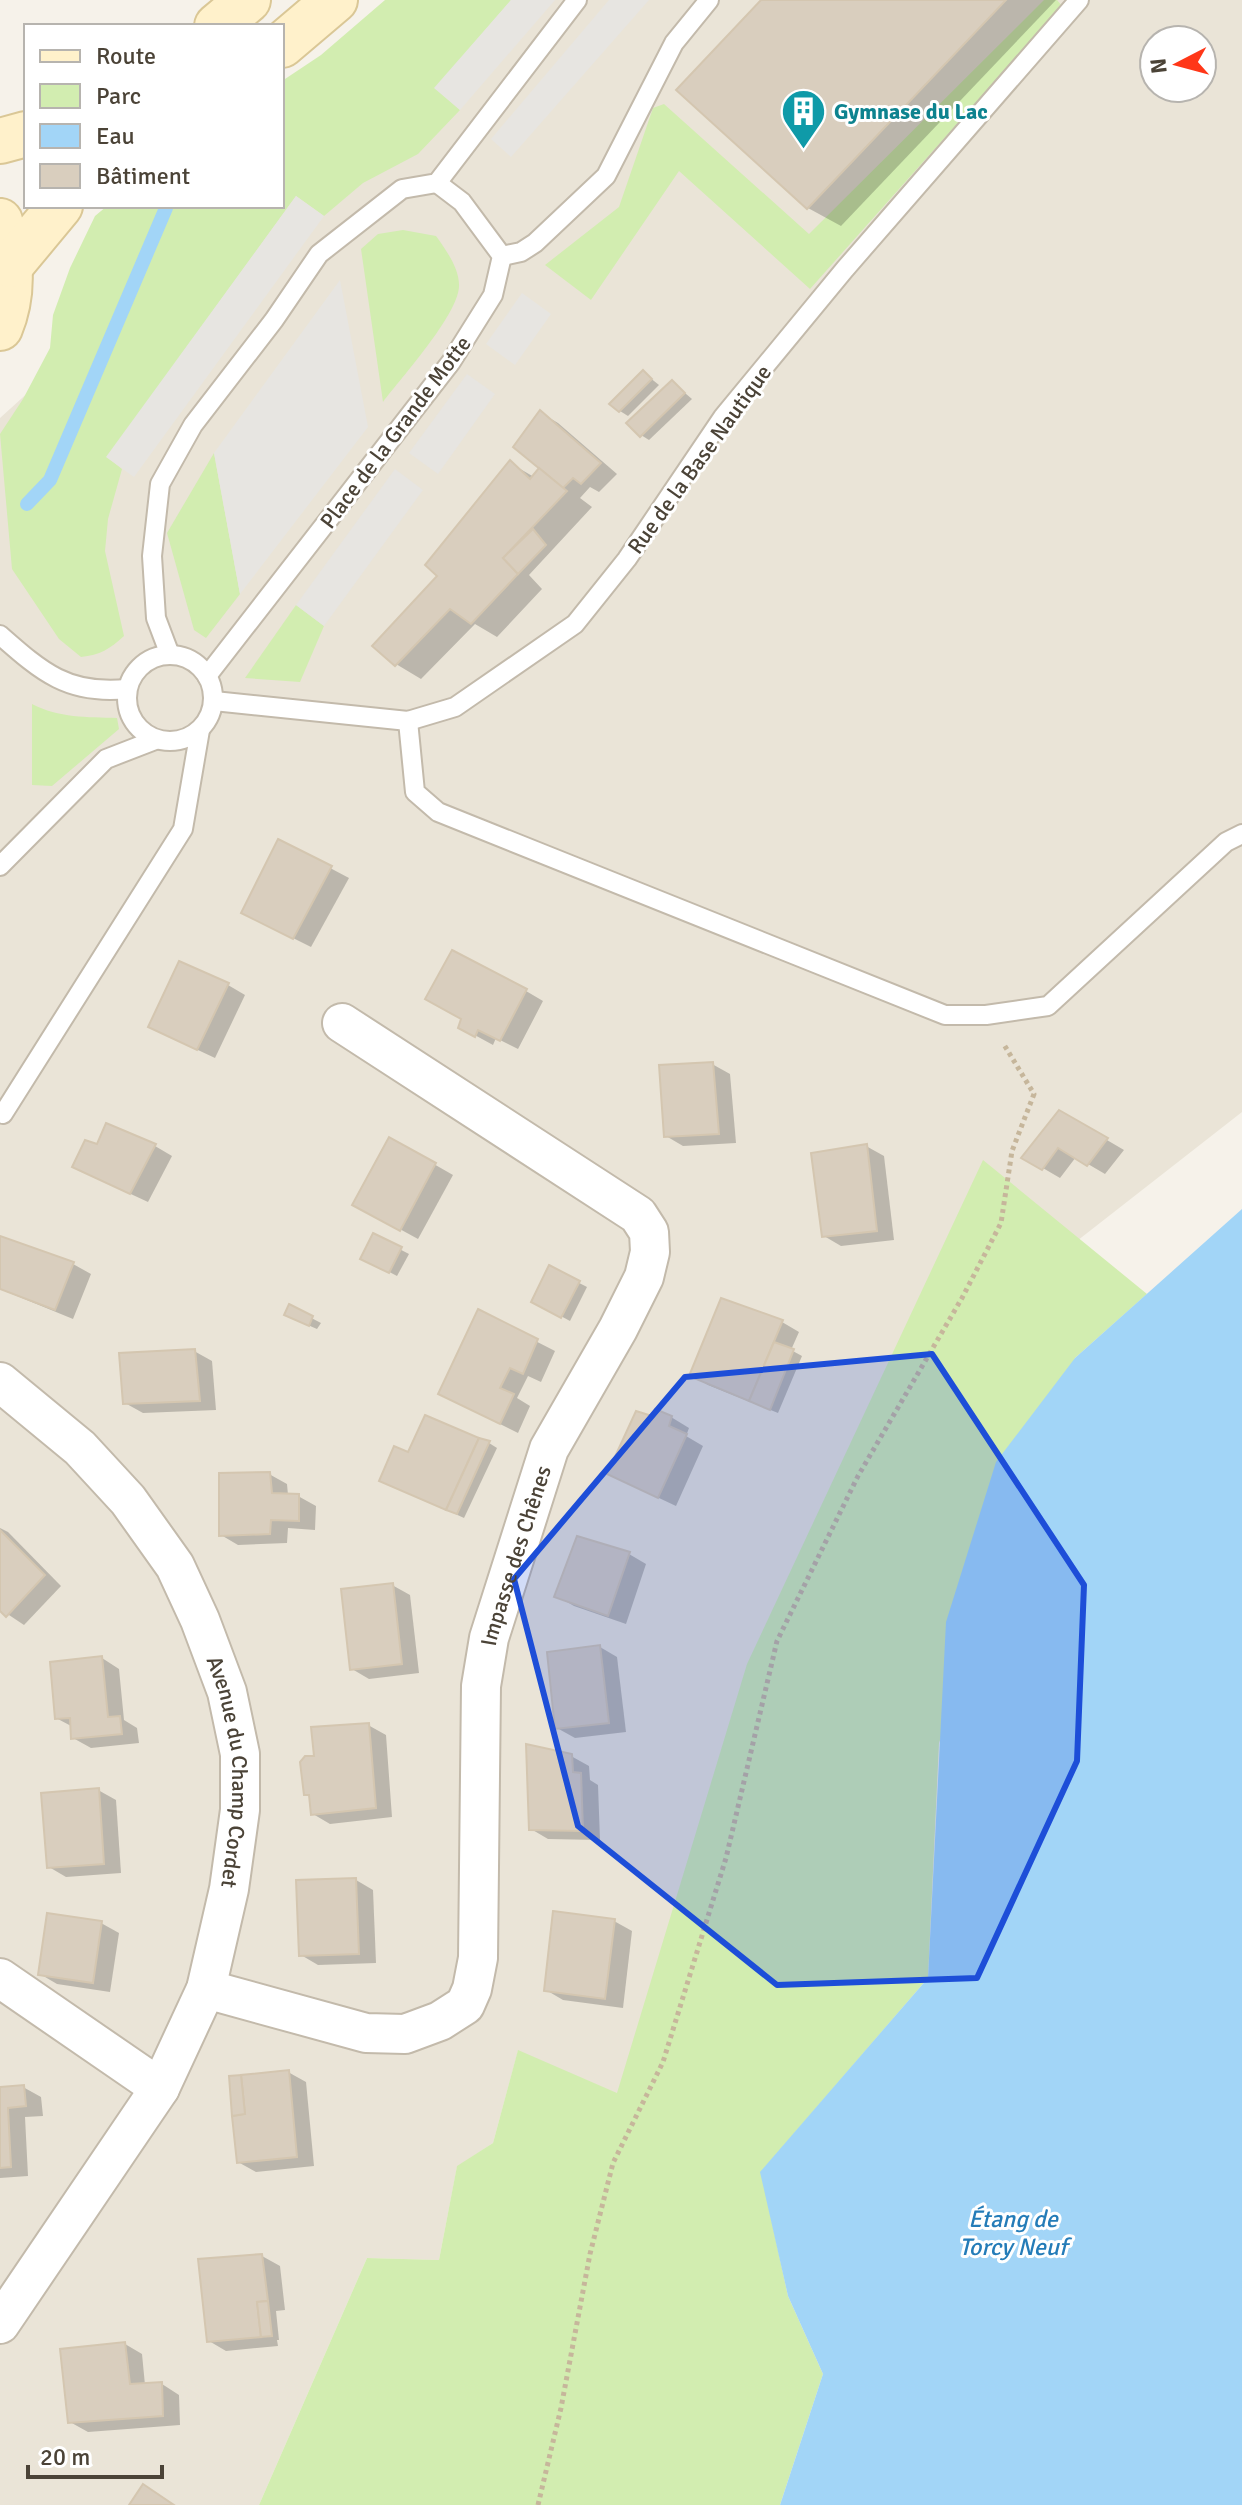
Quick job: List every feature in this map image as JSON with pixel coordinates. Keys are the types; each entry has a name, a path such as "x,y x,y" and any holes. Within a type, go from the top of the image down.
{"main road":[{"path":"219,24 248,0"},
{"path":"284,43 335,0"},
{"path":"0,141 24,135"},
{"path":"11,265 58,208"},
{"path":"0,221 11,265 8,310 0,328"}],"street":[{"name":"Impasse des Chênes","path":"206,1989 366,2033 405,2034 440,2021 465,2005 472,1989 478,1958 481,1686 489,1638 549,1449 618,1329 644,1277 650,1252 649,1232 638,1215 342,1023"},
{"name":"Avenue du Champ Cordet","path":"0,1382 80,1448 128,1500 175,1566 200,1620 227,1692 240,1754 240,1810 229,1889 206,1989 160,2088 0,2324"},
{"path":"0,1978 160,2088"}],"lane":[{"path":"170,655 156,618 152,556 160,484 193,425 274,320 319,254 402,189 437,183 577,0"},
{"path":"437,183 462,202 502,256 521,252 535,243 606,176 674,43 709,0"},
{"name":"Rue de la Base Nautique","path":"214,701 408,721 455,707 575,624 627,559 733,405 845,269 1079,0"},
{"name":"Place de la Grande Motte","path":"207,676 451,362 493,295 502,256"},
{"path":"0,635 32,664 72,687 127,689"},
{"path":"3,1114 183,829 200,730 211,714 214,701 207,676 198,665 185,657 170,655 153,658 140,666 127,689 128,711 135,725 155,740 168,742 183,740 200,730"},
{"path":"408,721 415,792 438,812 945,1015 986,1015 1048,1006 1226,842 1242,834"},
{"path":"0,866 106,759 155,740"}],"path":[{"path":"538,2505 561,2408 590,2254 613,2163 663,2062 726,1858 777,1641 858,1476 962,1298 1001,1223 1012,1151 1034,1094 986,1015"}],"highlighted area":[{"path":"932,1354 1084,1585 1077,1761 977,1978 777,1985 578,1826 514,1579 685,1377"}],"shaded area":[{"path":"455,0 1242,0 1242,1112 995,1305 660,2112 518,2051 493,2143 457,2167 439,2260 367,2258 259,2505 0,2505 0,418 232,208 284,208 284,204"},
{"path":"511,0 555,0 460,110 434,88"},
{"path":"609,0 649,0 511,157 491,139"},
{"path":"296,196 324,216 134,477 106,457"},
{"path":"340,280 368,427 240,594 214,453"},
{"path":"522,293 551,314 515,365 486,344"},
{"path":"467,374 495,394 438,474 409,453"},
{"path":"395,469 423,490 324,626 296,605"}],"green space":[{"path":"385,0 511,0 435,88 460,110 418,154 363,183 324,216 296,196 107,457 122,469 108,519 105,551 124,636 104,651 81,657 59,639 12,569 0,434 50,348 53,315 70,268 95,216 105,208 284,208 284,80 321,55"},
{"path":"1044,0 1057,0 1062,6 810,289 679,171 591,300 545,265 619,207 653,108 664,104 809,234"},
{"path":"403,230 436,236 455,267 459,287 439,330 383,402 361,249 378,234"},
{"path":"214,453 240,594 206,638 194,630 167,533"},
{"path":"296,605 324,626 300,682 245,678"},
{"path":"32,704 63,714 117,718 119,729 52,786 32,785"},
{"path":"983,1160 1147,1294 1075,1358 939,1743 928,1978 761,2172 788,2296 823,2374 780,2505 259,2505 367,2258 439,2260 457,2166 493,2143 518,2050 617,2093 747,1664"}],"water":[{"name":"Étang de Torcy Neuf","path":"1242,1209 1242,2505 780,2505 823,2374 788,2296 760,2172 928,1978 946,1622 996,1462 1075,1358"}],"building":[{"name":"Gymnase du Lac","path":"761,0 1006,0 807,209 676,90"},
{"path":"643,370 652,379 619,412 609,404"},
{"path":"672,380 685,393 640,437 626,423"},
{"path":"540,410 601,463 581,484 573,478 563,488 513,447"},
{"path":"510,460 530,479 539,468 567,491 503,558 518,574 471,624 450,609 395,666 372,646 437,576 425,565"},
{"path":"533,529 546,545 518,574 503,558"},
{"path":"278,839 332,866 293,939 241,913"},
{"path":"452,950 527,989 500,1041 478,1030 475,1037 458,1028 461,1019 425,999"},
{"path":"179,961 229,983 197,1050 148,1027"},
{"path":"713,1062 719,1134 664,1137 659,1065"},
{"path":"1059,1110 1108,1138 1087,1166 1058,1148 1042,1170 1021,1158"},
{"path":"106,1123 156,1144 130,1194 72,1167 85,1140 97,1144"},
{"path":"389,1137 436,1163 400,1231 352,1205"},
{"path":"867,1144 877,1231 822,1237 811,1153"},
{"path":"373,1233 402,1247 389,1273 360,1259"},
{"path":"0,1236 74,1262 55,1310 0,1289"},
{"path":"549,1265 580,1281 561,1318 531,1302"},
{"path":"721,1298 783,1320 749,1401 689,1376"},
{"path":"289,1304 313,1316 309,1326 284,1315"},
{"path":"478,1309 538,1339 523,1374 510,1368 500,1388 514,1394 500,1424 438,1394"},
{"path":"774,1342 794,1349 770,1410 749,1401"},
{"path":"195,1349 200,1401 123,1404 119,1353"},
{"path":"655,1409 672,1416 669,1426 687,1434 658,1498 607,1474 636,1411 652,1416"},
{"path":"425,1415 479,1438 446,1510 379,1481 394,1446 408,1452"},
{"path":"479,1438 490,1441 457,1514 446,1510"},
{"path":"270,1472 272,1493 299,1494 299,1521 271,1520 270,1534 219,1536 219,1473"},
{"path":"0,1530 45,1575 6,1617 0,1611"},
{"path":"577,1536 630,1552 608,1616 554,1597"},
{"path":"393,1583 402,1664 350,1670 341,1589"},
{"path":"600,1645 609,1723 555,1729 547,1652"},
{"path":"102,1656 108,1717 120,1716 122,1734 71,1739 70,1718 55,1719 50,1662"},
{"path":"369,1723 376,1808 311,1815 309,1795 304,1795 300,1762 305,1756 314,1756 311,1727"},
{"path":"526,1744 572,1754 573,1772 581,1773 583,1831 529,1830"},
{"path":"99,1788 104,1864 47,1868 41,1793"},
{"path":"356,1878 359,1954 299,1956 296,1880"},
{"path":"553,1911 615,1919 605,1999 544,1991"},
{"path":"47,1913 102,1921 93,1983 38,1975"},
{"path":"289,2070 297,2157 237,2163 232,2116 245,2114 241,2075"},
{"path":"241,2075 245,2114 232,2116 229,2076"},
{"path":"24,2085 26,2106 8,2108 11,2167 0,2168 0,2087"},
{"path":"262,2254 268,2301 257,2302 261,2337 207,2342 198,2259"},
{"path":"268,2301 272,2336 261,2337 257,2302"},
{"path":"125,2342 130,2384 162,2382 163,2416 68,2423 60,2349"},
{"path":"143,2484 174,2505 129,2505"}],"waterway":[{"path":"27,504 50,480 166,208"}],"place":[{"name":"Gymnase du Lac","path":"803,150"}]}
